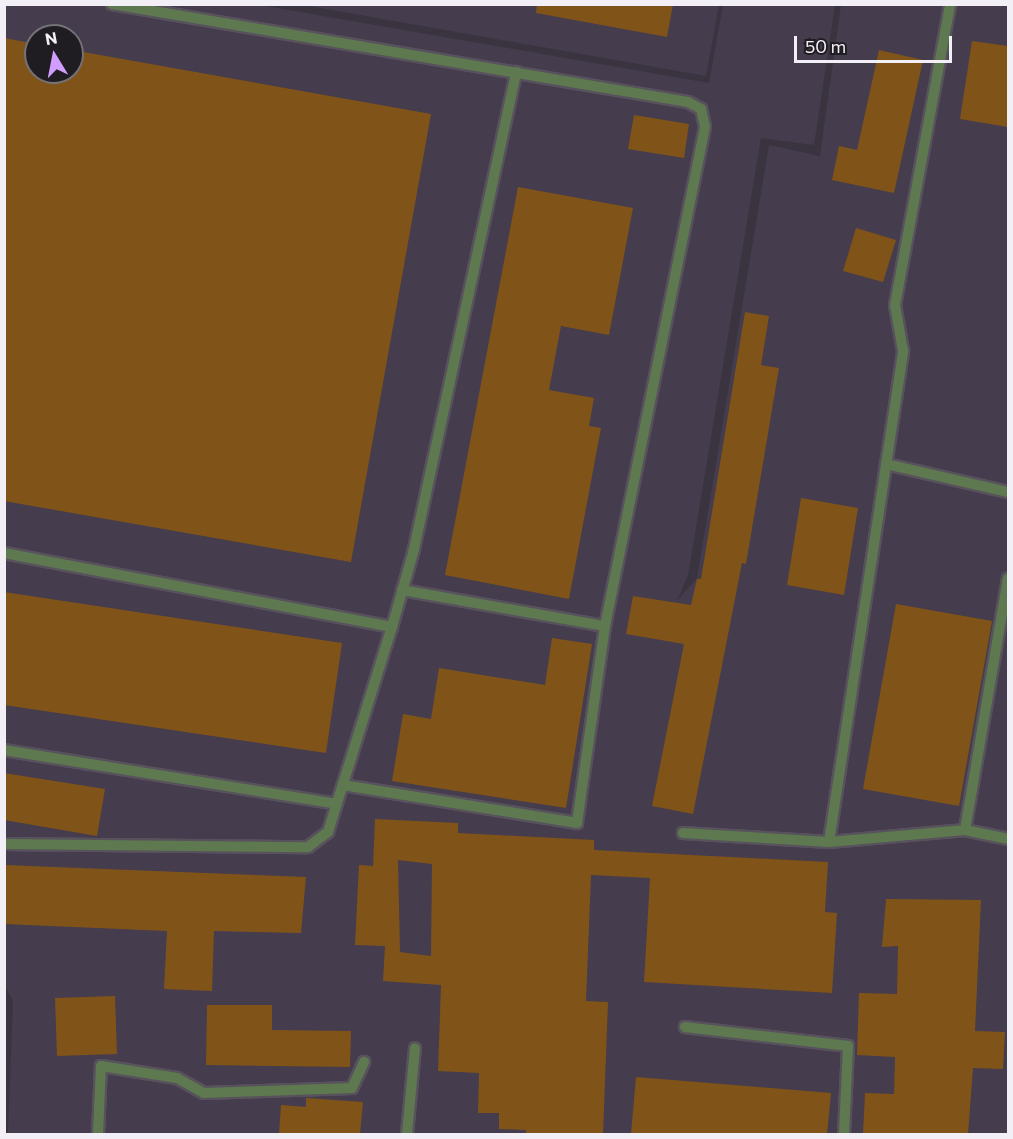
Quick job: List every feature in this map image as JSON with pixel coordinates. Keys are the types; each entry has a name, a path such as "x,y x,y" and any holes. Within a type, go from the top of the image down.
{"lane":[{"path":"112,4 688,102 701,109 705,127 605,626 577,824 343,785"},
{"path":"829,842 903,351 895,304 950,4"},
{"path":"4,844 308,847 328,832 402,590 516,72"},
{"path":"886,464 1008,492"},
{"path":"4,554 392,627"},
{"path":"965,830 1008,579"},
{"path":"402,590 605,626"},
{"path":"4,750 337,804"},
{"path":"683,833 829,842 965,830 1008,839"},
{"path":"685,1027 848,1046 844,1134"},
{"path":"407,1134 415,1048"},
{"path":"98,1134 100,1065 177,1078 204,1093 352,1088 364,1062"}],"shaded area":[{"path":"5,5 260,5 709,83 723,5 835,5 814,145 761,138 688,575 677,601 697,578 769,145 820,156 841,5 1008,5 1008,1134 8,1134 13,1000 5,987"},
{"path":"304,5 719,5 706,76"}],"building":[{"path":"537,4 673,4 667,37 536,13"},
{"path":"4,38 24,42 24,84 84,84 84,52 431,114 351,562 4,501"},
{"path":"972,41 1008,46 1008,127 960,119"},
{"path":"879,50 923,60 894,193 832,180 839,146 857,150"},
{"path":"634,115 689,124 684,158 628,149"},
{"path":"518,187 633,208 609,335 561,326 549,390 594,398 589,426 601,428 569,599 445,575"},
{"path":"856,228 896,240 883,282 843,271"},
{"path":"745,312 769,316 761,365 779,368 746,564 742,563 693,814 652,806 684,644 626,634 633,596 691,605 697,579 701,579"},
{"path":"801,498 858,508 844,595 787,585"},
{"path":"4,592 342,643 326,753 4,705"},
{"path":"896,604 992,621 959,806 863,789"},
{"path":"552,638 592,644 566,808 392,781 403,714 431,719 439,668 545,685"},
{"path":"4,773 105,789 97,836 4,820"},
{"path":"375,819 458,823 458,833 594,840 594,850 828,862 825,912 837,913 832,993 644,982 650,878 591,875 586,1001 608,1002 603,1134 526,1134 526,1130 499,1129 499,1113 478,1113 479,1073 438,1071 441,985 383,981 385,946 355,945 359,865 373,866","holes":["398,860 432,864 431,956 400,952"]},
{"path":"4,865 306,877 301,933 214,931 212,991 164,989 167,931 4,924"},
{"path":"886,899 981,900 975,1031 1005,1032 1003,1069 973,1068 968,1134 863,1134 865,1093 894,1094 895,1057 857,1055 859,993 897,994 898,946 882,947"},
{"path":"115,996 117,1054 57,1056 55,998"},
{"path":"207,1005 272,1005 272,1030 351,1031 350,1067 206,1065"},
{"path":"636,1077 831,1093 827,1134 631,1134"},
{"path":"306,1098 363,1102 360,1134 279,1134 281,1105 306,1107"}]}
